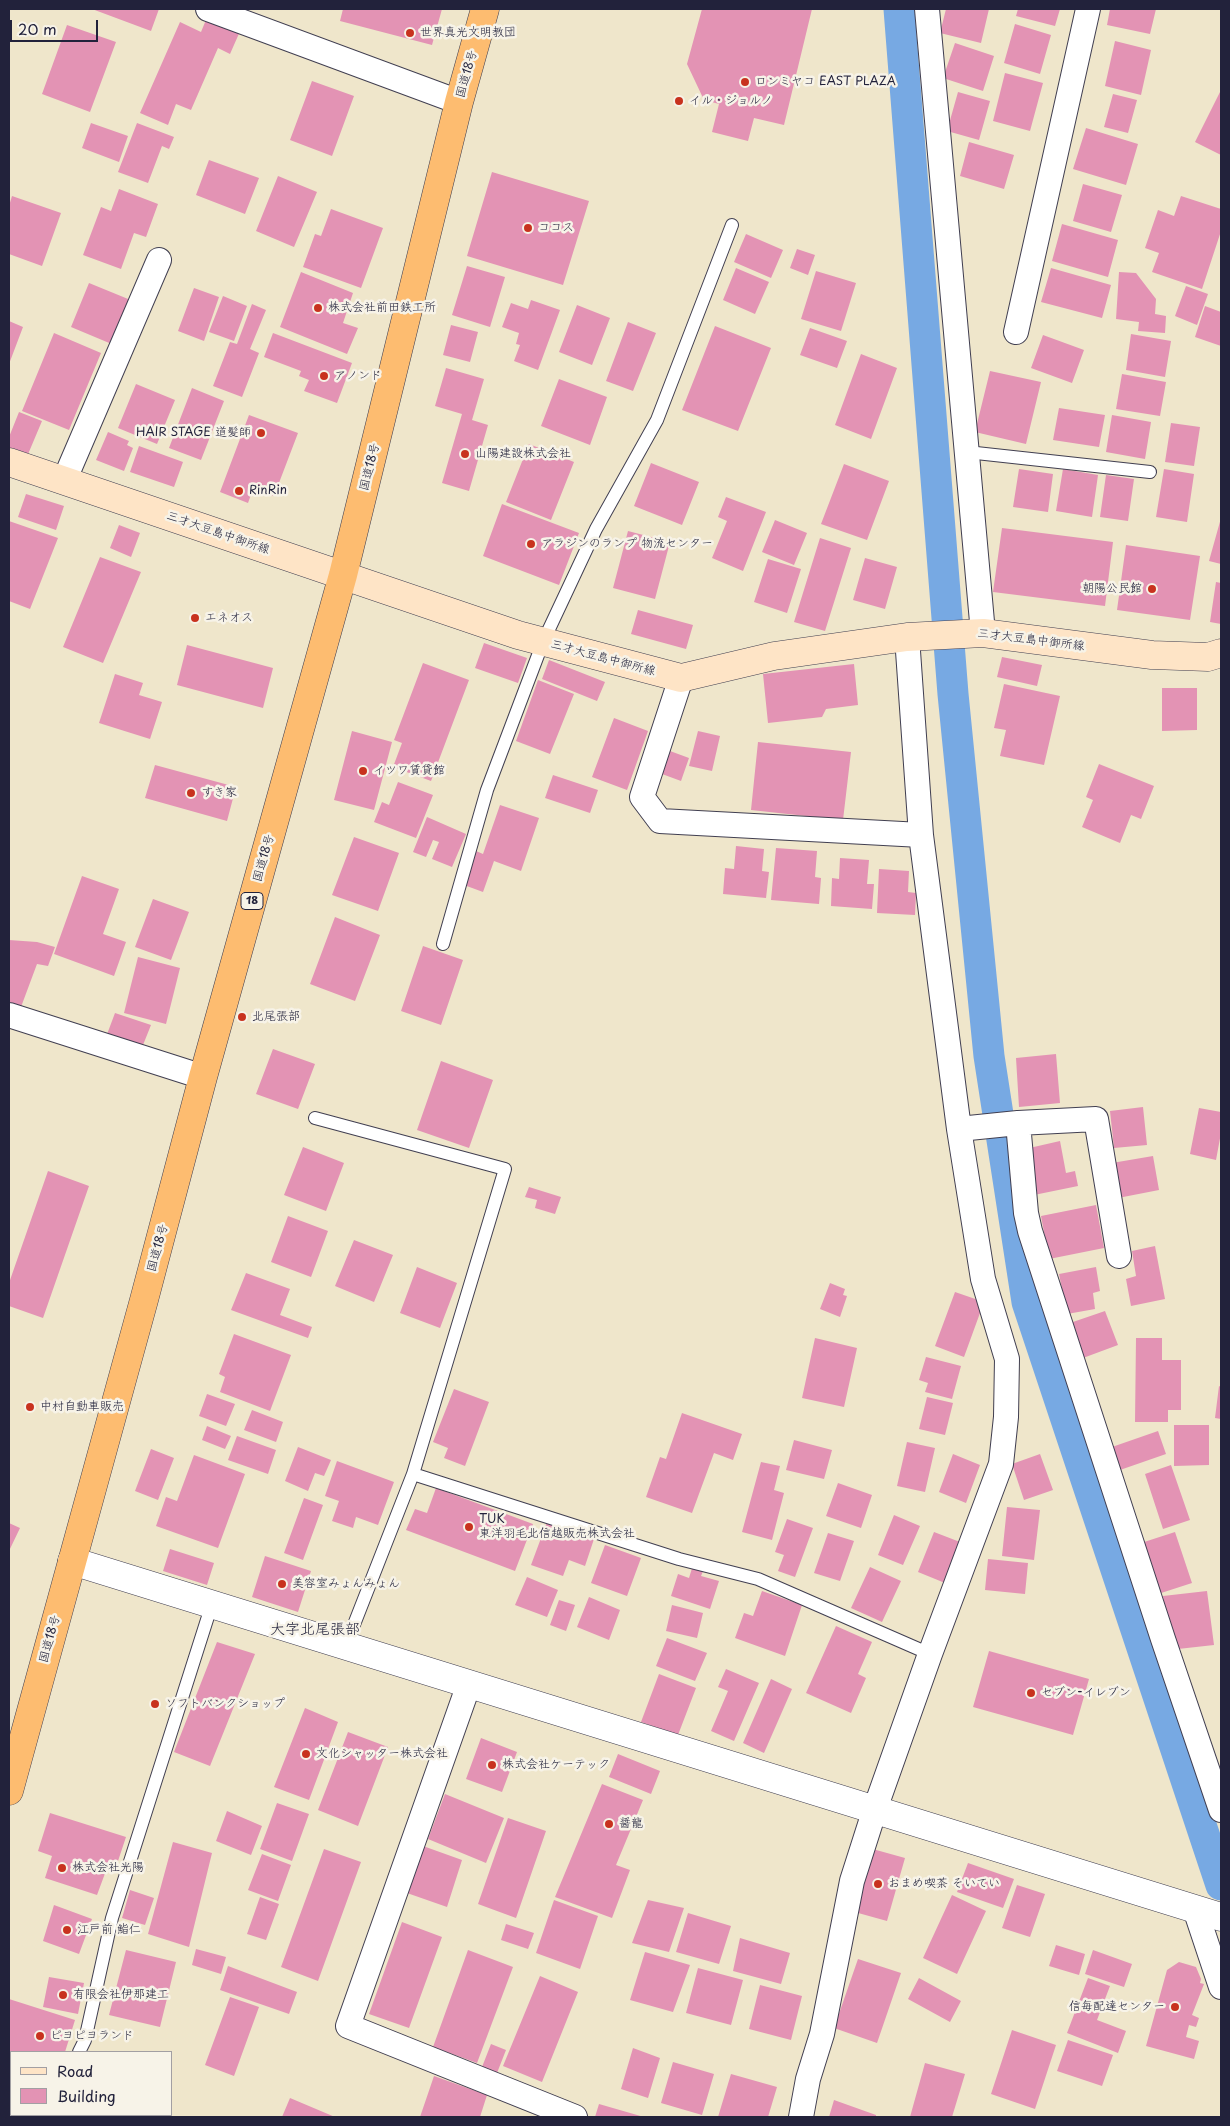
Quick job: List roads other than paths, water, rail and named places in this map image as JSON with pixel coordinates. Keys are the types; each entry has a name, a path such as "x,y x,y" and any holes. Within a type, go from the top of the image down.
{"highway":[{"name":"国道18号","path":"9,1790 203,1077 343,575 459,102 486,9"}],"main road":[{"name":"三才大豆島中御所線","path":"9,462 543,642 681,678 774,656 908,637 983,633 1152,655 1208,657 1221,653"}],"street":[{"path":"208,9 459,102"},
{"path":"927,9 983,633"},
{"path":"1016,332 1088,9"},
{"path":"64,481 158,260"},
{"path":"801,2117 808,2079 822,2034 852,1881 875,1809 930,1654 1001,1464 1006,1418 1006,1359 983,1278 967,1129 921,835 908,637"},
{"path":"681,678 642,798 660,821 921,835"},
{"path":"9,1015 203,1077"},
{"path":"967,1129 1096,1119 1119,1256"},
{"path":"1016,1124 1026,1213 1030,1231 1163,1639 1221,1810"},
{"path":"72,1560 1209,1913 1221,1987"},
{"path":"469,1684 348,2026 575,2117"}],"lane":[{"path":"443,944 487,790 543,642 596,529 657,420 732,225"},
{"path":"967,452 1150,472"},
{"path":"315,1118 505,1170 413,1474 346,1646"},
{"path":"413,1474 678,1560 758,1579 930,1654"},
{"path":"80,2051 85,2040 112,1918 212,1604"}],"waterway":[{"path":"899,9 953,694 989,1056 1027,1302 1221,1885"}],"place":[{"name":"世界真光文明教団","path":"410,33"},
{"name":"ロンミヤコ EAST PLAZA","path":"745,82"},
{"name":"イル・ジョルノ","path":"679,101"},
{"name":"ココス","path":"528,228"},
{"name":"株式会社前田鉄工所","path":"318,308"},
{"name":"アノンド","path":"324,376"},
{"name":"HAIR STAGE 道髪師","path":"261,433"},
{"name":"山陽建設株式会社","path":"465,454"},
{"name":"RinRin","path":"239,491"},
{"name":"アラジンのランプ 物流センター","path":"531,544"},
{"name":"朝陽公民館","path":"1152,589"},
{"name":"エネオス","path":"195,618"},
{"name":"イツワ賃貸館","path":"363,771"},
{"name":"すき家","path":"191,793"},
{"name":"北尾張部","path":"242,1017"},
{"name":"中村自動車販売","path":"30,1407"},
{"name":"TUK 東洋羽毛北信越販売株式会社","path":"469,1527"},
{"name":"美容室みょんみょん","path":"282,1584"},
{"name":"セブン-イレブン","path":"1031,1693"},
{"name":"ソフトバンクショップ","path":"155,1704"},
{"name":"文化シャッター株式会社","path":"306,1754"},
{"name":"株式会社ケーテック","path":"492,1765"},
{"name":"醤龍","path":"609,1824"},
{"name":"株式会社光陽","path":"62,1868"},
{"name":"おまめ喫茶 そいてい","path":"878,1884"},
{"name":"江戸前 鮨仁","path":"67,1930"},
{"name":"有限会社伊那建工","path":"63,1995"},
{"name":"信毎配達センター","path":"1175,2007"},
{"name":"ピヨピヨランド","path":"40,2036"}],"district":[{"name":"大字北尾張部","path":"315,1630"}]}
